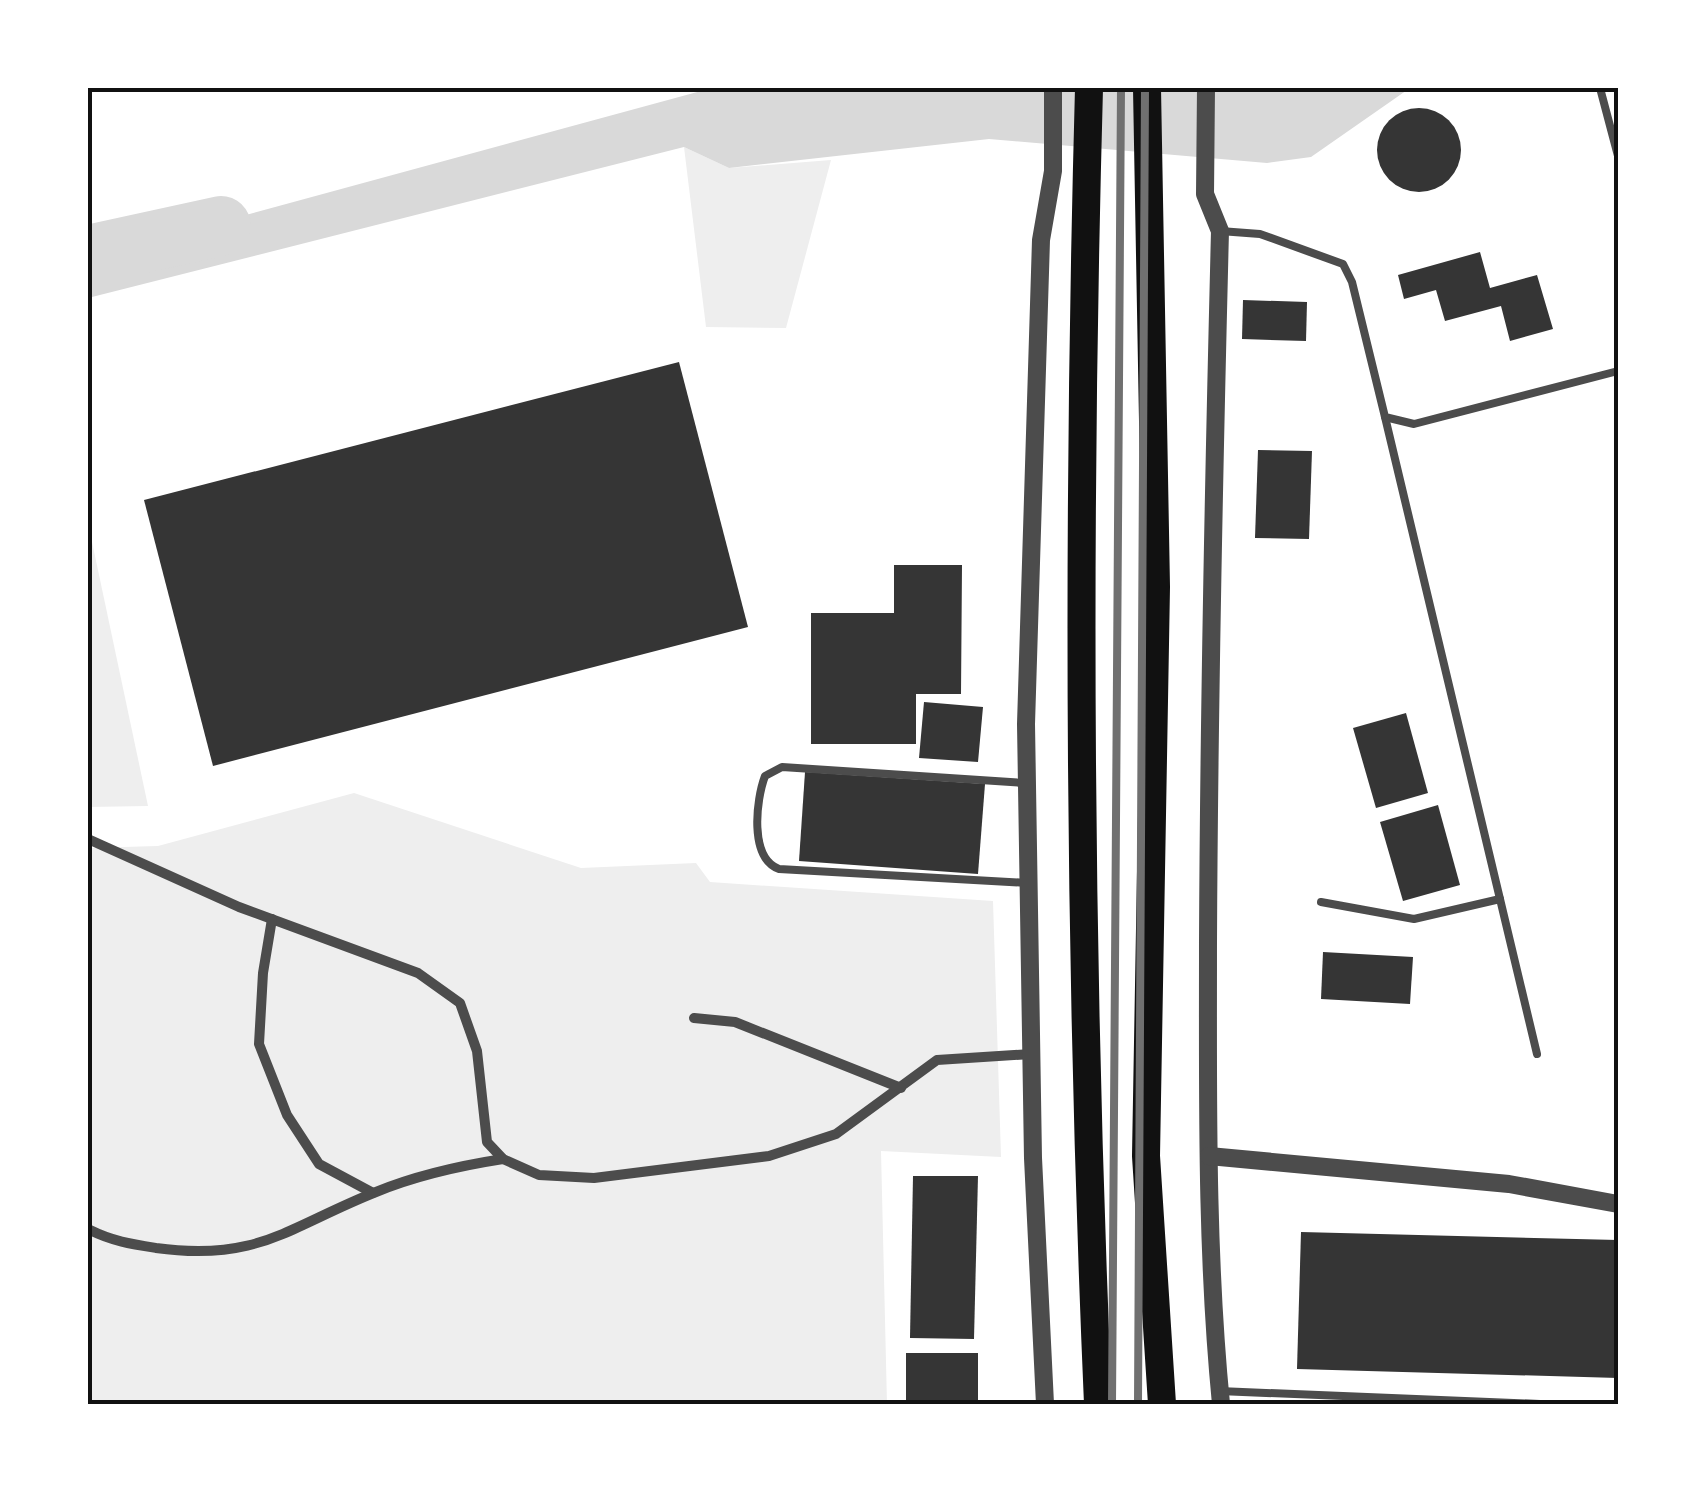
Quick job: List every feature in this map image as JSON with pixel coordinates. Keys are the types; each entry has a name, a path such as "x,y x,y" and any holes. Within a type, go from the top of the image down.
{"highway":[{"path":"1089,88 1086,1144 1098,1404"},
{"path":"1147,88 1146,216 1156,587 1146,1156 1162,1404"}],"street":[{"path":"1044,1404 1026,784 1040,240 1053,171 1053,88"},
{"path":"1206,88 1205,194 1220,231 1209,684 1209,1156 1220,1398"},
{"path":"88,840 272,918 418,973 460,1003 477,1050 487,1142 502,1160 539,1175 594,1178 768,1156 836,1134 937,1060 1031,1054"},
{"path":"272,918 259,1044 287,1115 319,1164 373,1193"},
{"path":"694,1018 735,1022 901,1088"},
{"path":"1209,1156 1509,1184 1618,1204"},
{"path":"90,1230 112,1242 202,1254 264,1243 373,1193 448,1168 502,1160"}],"lane":[{"path":"1600,88 1618,156"},
{"path":"1220,231 1260,234 1343,264 1352,282 1537,1054"},
{"path":"1385,417 1414,424 1618,371"},
{"path":"1026,784 782,768 765,776 761,787 759,849 770,866 779,869 1028,883"},
{"path":"1321,902 1414,919 1500,900"},
{"path":"1220,1398 1540,1404"}],"shaded area":[{"path":"712,88 1410,88 1311,157 1267,163 989,139 729,168 684,147 88,298 88,258"},
{"path":"684,147 729,168 831,160 786,328 706,327"},
{"path":"88,523 148,806 88,807"},
{"path":"354,793 581,868 696,863 710,882 993,901 1001,1157 881,1151 887,1404 88,1404 88,848 158,846"}],"building":[{"path":"1411,108 1427,108 1443,115 1454,126 1461,150 1458,166 1449,180 1427,192 1411,192 1395,185 1384,174 1377,158 1377,142 1384,126 1395,115"},
{"path":"1480,252 1490,288 1537,275 1553,329 1510,341 1501,306 1445,321 1436,290 1404,299 1398,275"},
{"path":"1243,300 1307,302 1306,341 1242,339"},
{"path":"679,362 748,627 213,766 144,500"},
{"path":"1258,450 1312,451 1309,539 1255,538"},
{"path":"894,565 962,565 961,694 916,694 916,744 811,744 811,613 894,613"},
{"path":"924,702 983,707 978,762 919,758"},
{"path":"1406,713 1428,793 1376,808 1353,728"},
{"path":"805,772 985,784 978,874 799,861"},
{"path":"1438,805 1460,885 1403,901 1380,822"},
{"path":"1323,952 1413,957 1410,1004 1321,999"},
{"path":"913,1176 978,1176 974,1339 910,1338"},
{"path":"1301,1232 1618,1240 1618,1378 1297,1369"},
{"path":"906,1353 978,1353 978,1404 906,1404"}],"waterway":[{"path":"88,255 221,226"}],"railway":[{"path":"1112,1404 1121,88"},
{"path":"1138,1404 1145,88"}]}
